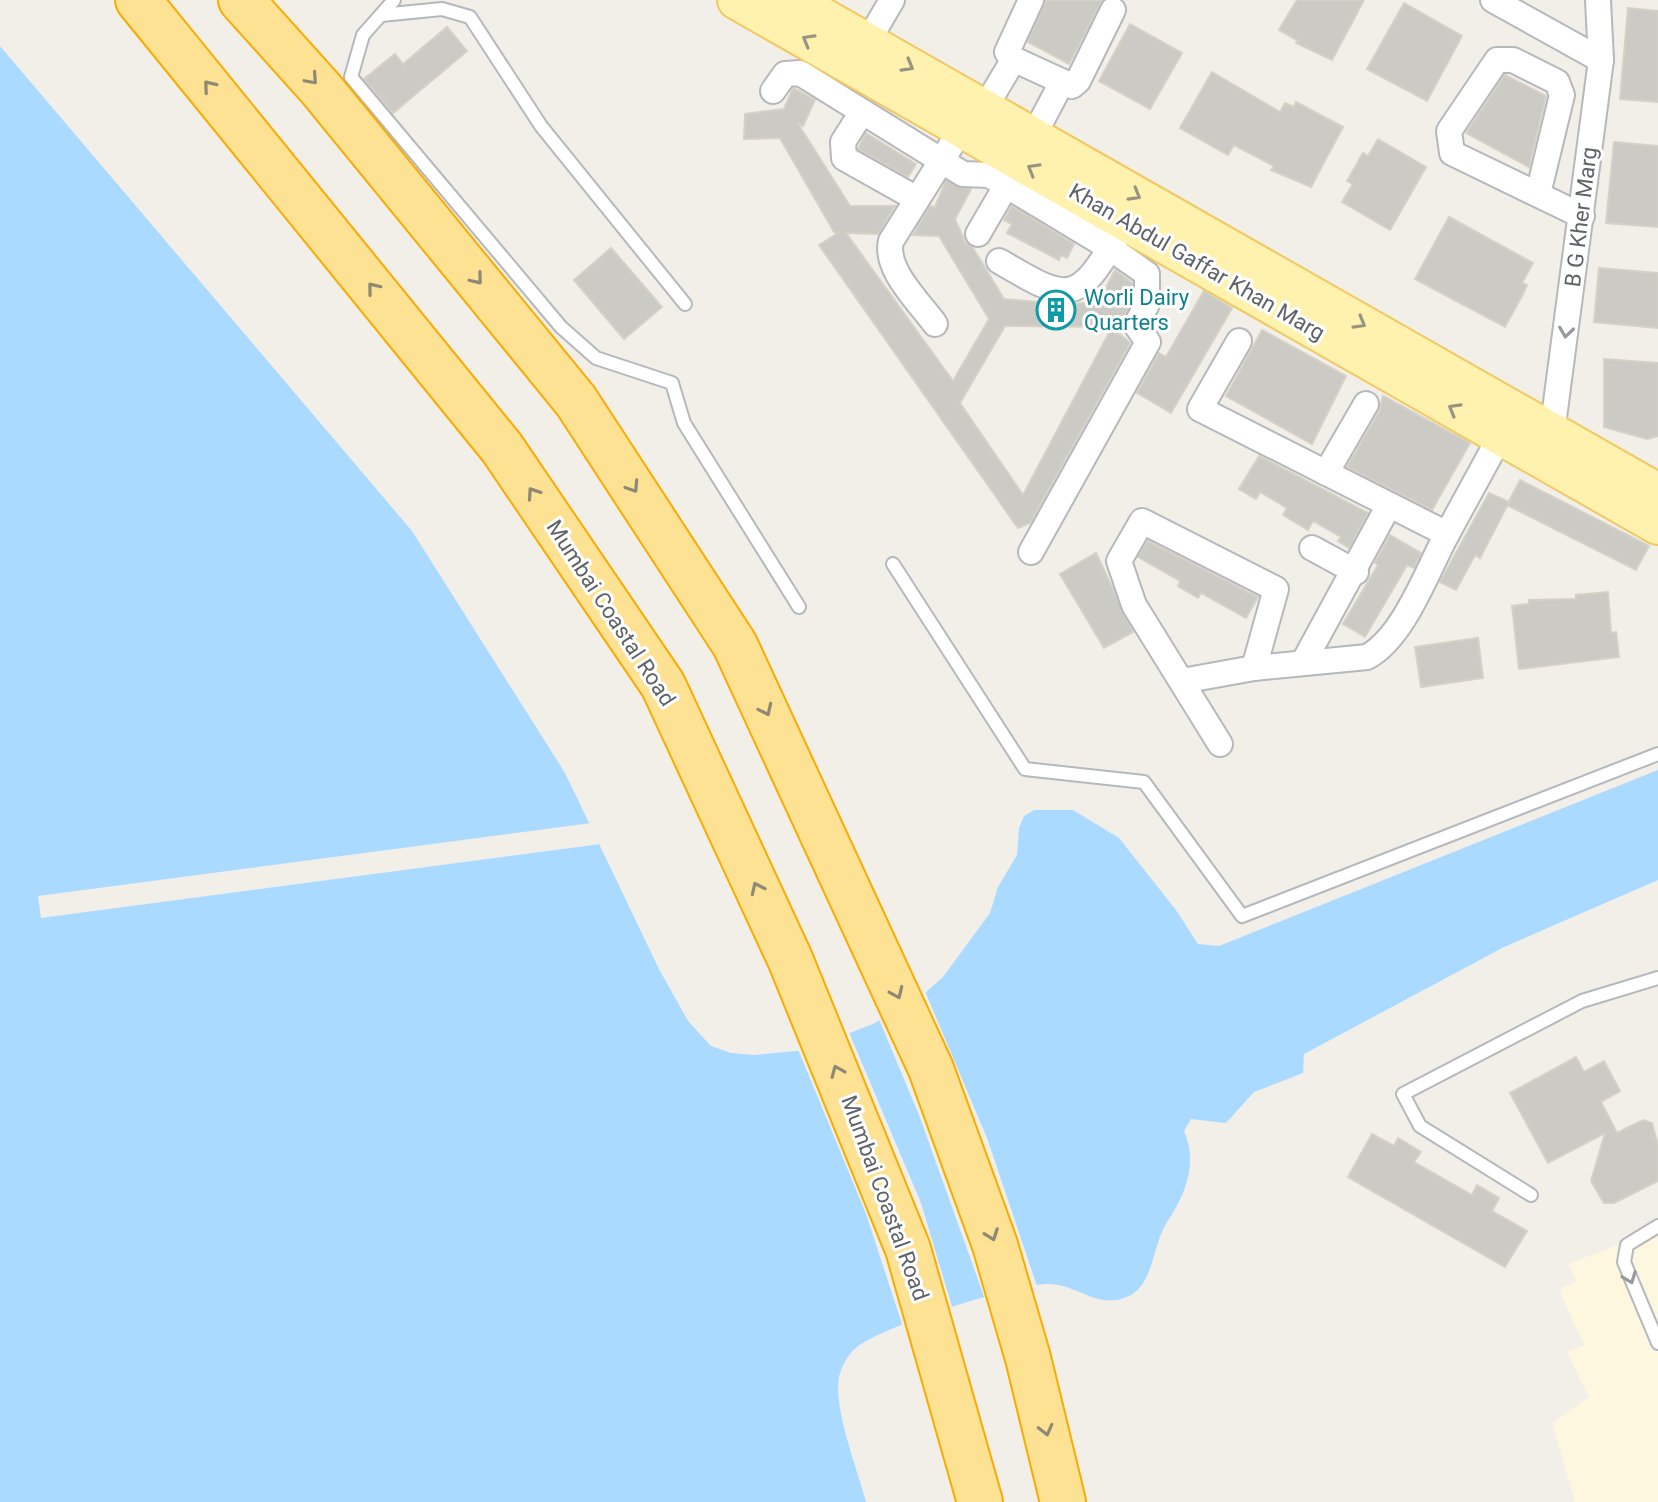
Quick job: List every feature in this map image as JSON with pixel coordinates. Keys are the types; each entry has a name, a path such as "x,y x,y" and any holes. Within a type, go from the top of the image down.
{"highway":[{"name":"Mumbai Coastal Road","path":"138,0 502,448 663,685 790,959 908,1249 980,1502"},
{"path":"241,0 321,89 576,401 735,645 931,1069 995,1245 1028,1358 1063,1502"}],"main road":[{"name":"Khan Abdul Gaffar Khan Marg","path":"737,0 973,119 1033,137 1658,493"},
{"name":"Khan Abdul Gaffar Khan Marg","path":"792,0 867,43 973,119 1118,235 1501,435 1658,525"},
{"path":"1603,462 1658,462"}],"street":[{"path":"867,43 892,0"},
{"path":"1031,0 1007,47 1014,59 1072,86 1078,81 1113,10"},
{"path":"1493,0 1601,60"},
{"name":"B G Kher Marg","path":"1552,433 1601,60 1598,0"},
{"path":"935,324 893,264 889,250 941,161 1014,59"},
{"path":"1582,216 1452,153 1449,131 1497,60 1513,60 1596,105"},
{"path":"773,91 785,74 800,73 963,174 989,175 1006,186 1118,235 1147,274 1147,304 1136,325 1148,342 1031,552"},
{"path":"1033,137 1062,82"},
{"path":"1538,194 1562,95 1557,82"},
{"path":"862,112 843,142 844,158 917,199"},
{"path":"978,234 1006,186"},
{"path":"999,261 1048,290 1071,289 1088,282 1118,235"},
{"path":"1239,341 1200,409 1447,534"},
{"path":"1326,473 1366,404"},
{"path":"1182,681 1254,668 1367,657 1382,649 1394,634 1501,435"},
{"path":"1303,663 1356,572 1389,505"},
{"path":"1220,744 1134,605 1119,561 1142,521 1276,589 1254,668"},
{"path":"1312,548 1356,572"}],"lane":[{"path":"394,0 363,35 351,77 561,327 596,358 672,383 684,423 799,607"},
{"path":"381,15 442,9 470,17 541,126 685,304"},
{"path":"893,564 1025,769 1144,782 1242,916 1658,754"},
{"path":"1531,1195 1420,1126 1403,1094 1582,1001 1658,978"},
{"path":"1658,1226 1627,1245 1624,1262 1654,1341 1658,1343"}],"shaded area":[{"path":"1658,1230 1658,1502 1575,1502 1552,1423 1589,1397 1567,1352 1584,1345 1559,1290 1576,1281 1568,1264"}],"water":[{"path":"0,46 412,531 565,773 659,969 688,1021 711,1046 731,1053 754,1055 806,1050 873,1024 925,993 943,977 990,913 998,887 1017,855 1019,828 1024,816 1034,810 1073,810 1119,838 1176,910 1198,944 1219,946 1658,770 1658,880 1504,947 1304,1054 1303,1073 1254,1092 1226,1123 1191,1119 1184,1131 1190,1154 1188,1178 1180,1200 1162,1231 1144,1282 1129,1296 1107,1300 1059,1285 1031,1286 979,1298 920,1318 857,1347 842,1368 838,1390 843,1422 866,1502 0,1502"}],"pier":[{"path":"591,823 601,844 41,918 38,896"},
{"path":"924,989 987,1138 1038,1289 986,1302 919,1115 878,1017"},
{"path":"848,1030 921,1203 954,1313 904,1330 866,1214 797,1047"}],"building":[{"path":"1046,0 1102,0 1069,64 1028,42"},
{"path":"1297,0 1364,0 1332,60 1296,43 1298,41 1279,30"},
{"path":"1404,3 1462,36 1427,101 1367,69"},
{"path":"1628,8 1658,11 1658,102 1620,99"},
{"path":"1130,24 1182,53 1150,109 1099,81"},
{"path":"447,27 467,51 393,113 364,79 395,54 403,64"},
{"path":"1212,72 1280,112 1285,103 1294,107 1296,102 1343,127 1311,187 1271,170 1274,166 1234,145 1228,155 1180,128"},
{"path":"1505,75 1546,96 1529,167 1466,133"},
{"name":"Worli Dairy Quarters","path":"793,88 815,100 803,126 797,122 850,206 895,206 878,234 846,233 953,381 989,319 939,236 913,235 930,206 935,207 946,181 971,189 955,219 965,242 973,248 1004,299 1068,305 1099,301 1115,270 1132,283 1132,300 1120,327 1005,326 960,403 1023,495 1112,327 1130,343 1030,523 1018,528 819,245 838,233 834,232 780,138 744,139 745,114 784,109"},
{"path":"866,133 916,164 908,177 858,149"},
{"path":"1378,139 1426,167 1390,230 1342,202 1353,184 1347,181 1363,153 1368,156"},
{"path":"1614,142 1658,146 1658,227 1606,223"},
{"path":"1012,206 1074,244 1067,258 1061,255 1059,260 1007,233 1012,224 1004,220"},
{"path":"1449,217 1533,263 1522,283 1527,285 1505,327 1415,279"},
{"path":"611,248 662,307 624,339 574,280"},
{"path":"1599,268 1658,273 1658,328 1594,322"},
{"path":"1204,291 1232,308 1171,413 1137,393 1159,353 1166,357"},
{"path":"1262,330 1346,376 1312,444 1226,396"},
{"path":"1604,359 1658,363 1658,436 1647,439 1604,427"},
{"path":"1383,396 1470,443 1432,510 1347,467 1379,412"},
{"path":"1259,456 1368,513 1349,548 1338,541 1341,537 1313,521 1308,530 1283,515 1287,508 1260,492 1256,499 1239,489"},
{"path":"1520,480 1649,546 1636,570 1507,505"},
{"path":"1489,493 1509,502 1480,558 1475,555 1456,590 1440,582"},
{"path":"1390,535 1421,553 1414,568 1407,565 1365,637 1343,624 1378,565 1375,563"},
{"path":"1148,541 1258,597 1246,618 1201,593 1198,598 1178,586 1180,581 1138,557"},
{"path":"1096,553 1133,632 1104,648 1060,574"},
{"path":"1608,592 1611,633 1616,632 1619,657 1519,669 1512,606 1529,604 1529,600 1576,599 1576,595"},
{"path":"1478,638 1483,678 1421,687 1415,647"},
{"path":"1576,1057 1584,1072 1604,1061 1620,1091 1601,1102 1617,1133 1643,1120 1652,1123 1658,1145 1658,1181 1614,1203 1604,1203 1591,1181 1605,1133 1548,1163 1510,1093"},
{"path":"1372,1134 1394,1146 1398,1138 1421,1152 1414,1162 1472,1195 1477,1185 1499,1198 1492,1211 1527,1231 1505,1267 1348,1177"}],"place":[{"name":"Worli Dairy Quarters","path":"1056,310"}]}
